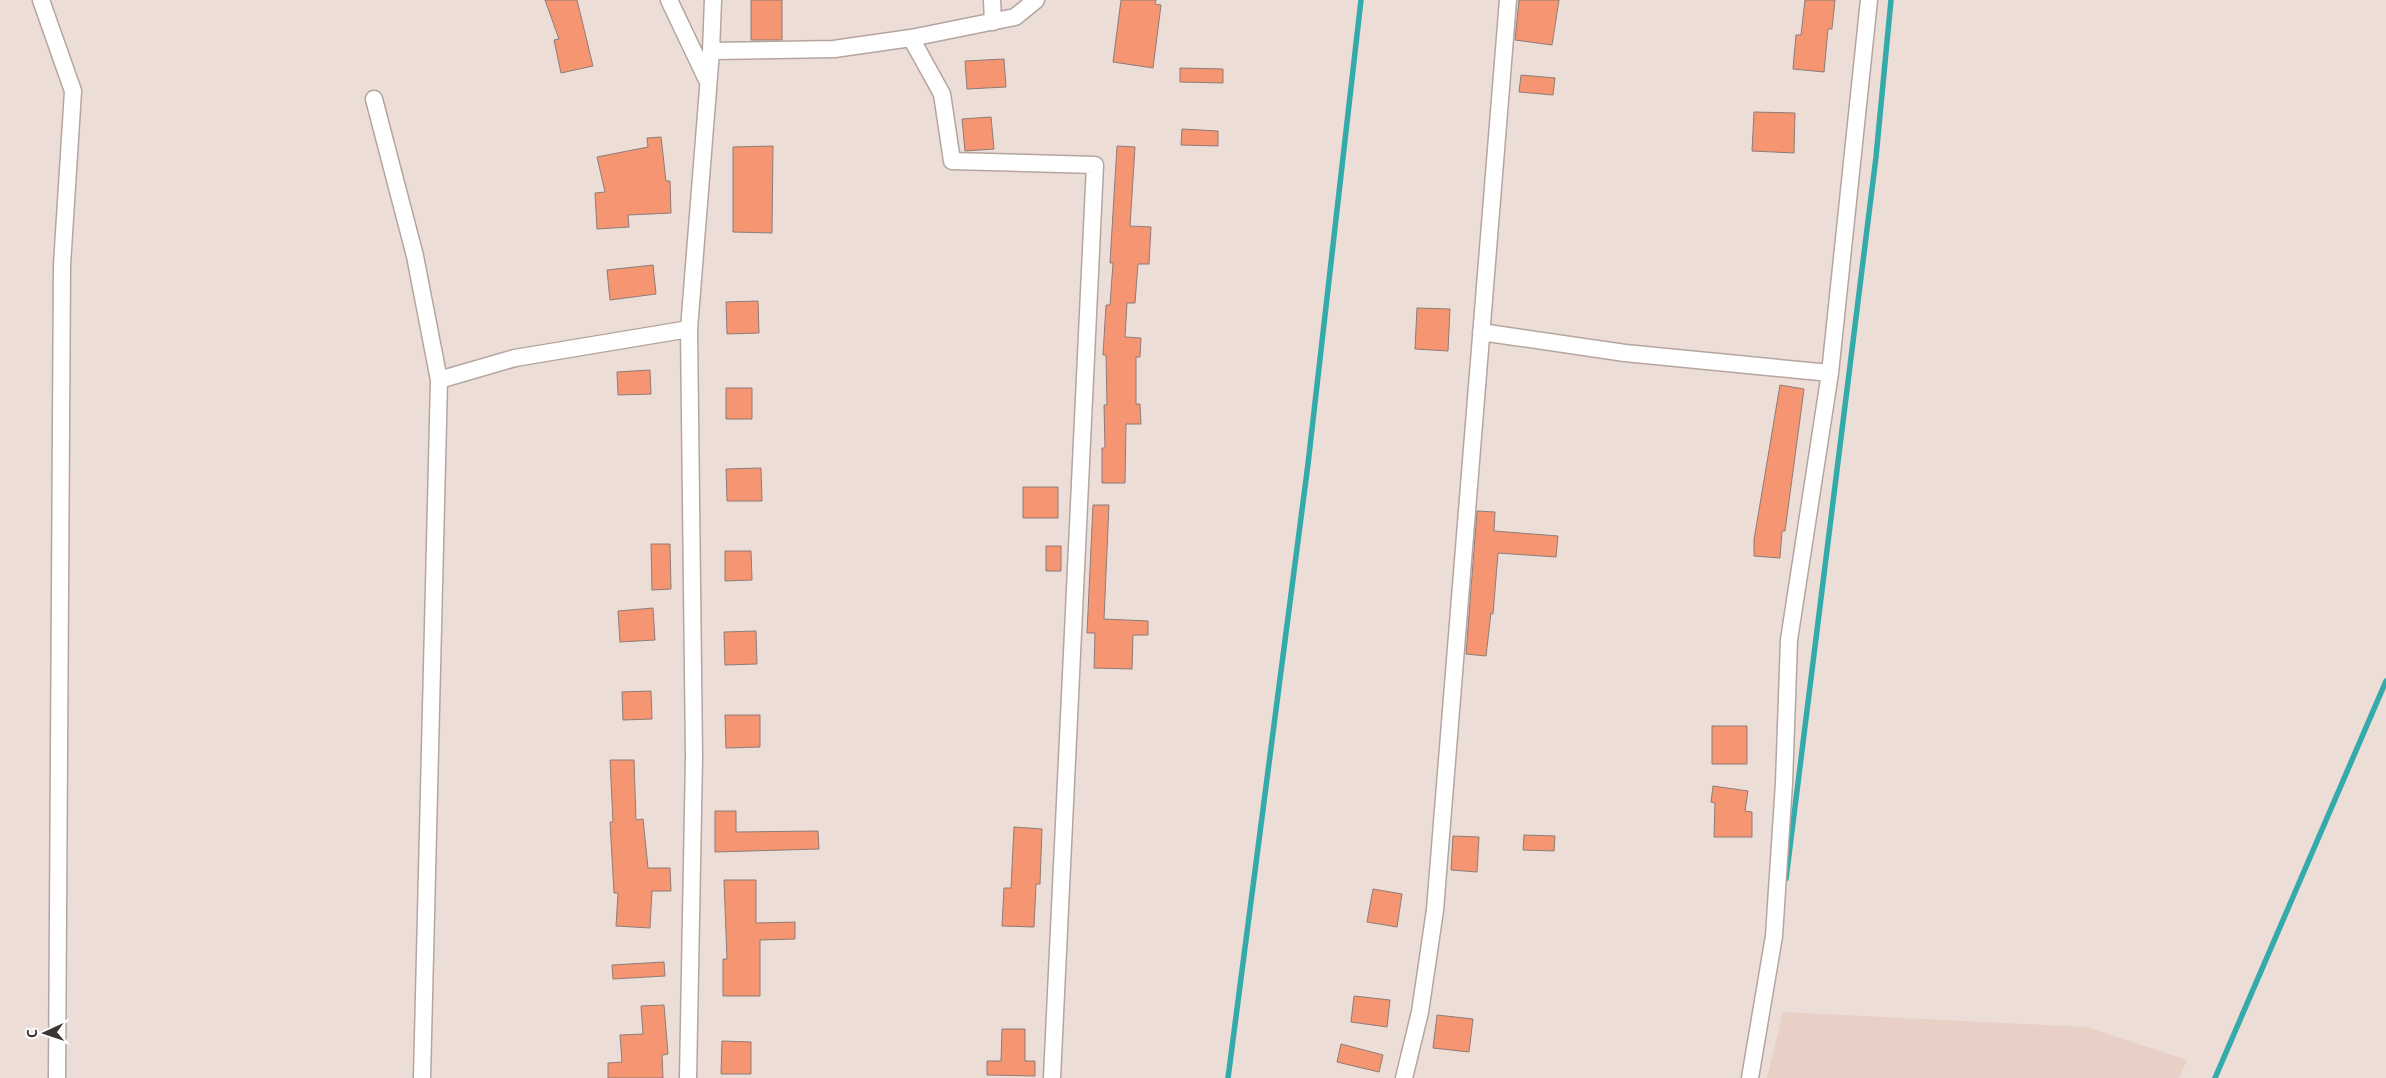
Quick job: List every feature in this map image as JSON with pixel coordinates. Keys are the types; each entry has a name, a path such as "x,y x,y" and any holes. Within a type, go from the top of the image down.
{"street":[{"path":"41,0 73,91 62,265 57,1078"},
{"path":"669,0 709,84"},
{"path":"688,1078 694,757 689,329 712,50 713,0"},
{"path":"992,0 993,22"},
{"path":"712,50 834,49 911,38 1015,17 1036,0"},
{"path":"1404,1078 1420,1012 1435,910 1508,0"},
{"path":"1750,1078 1774,936 1784,783 1789,640 1830,373 1869,0"},
{"path":"911,38 942,94 952,161 1095,165 1052,1078"},
{"path":"374,99 415,256 439,380 422,1078"},
{"path":"439,380 515,358 689,329"},
{"path":"1481,332 1625,353 1830,373"}],"shaded area":[{"path":"1783,1012 2086,1027 2187,1060 2179,1078 1767,1078"}],"building":[{"path":"545,0 577,0 593,66 561,73 554,40 559,39"},
{"path":"751,0 782,0 782,40 751,40"},
{"path":"1121,0 1156,0 1155,4 1161,5 1153,68 1113,62"},
{"path":"1519,0 1559,0 1552,45 1515,40"},
{"path":"1805,0 1835,0 1832,29 1828,29 1824,72 1793,69 1796,35 1801,35"},
{"path":"1004,59 1006,87 967,89 965,61"},
{"path":"1180,68 1223,69 1223,83 1180,82"},
{"path":"1521,75 1555,78 1553,95 1519,92"},
{"path":"1754,112 1795,113 1794,153 1752,151"},
{"path":"991,117 994,149 965,151 962,119"},
{"path":"1182,129 1218,131 1218,146 1181,145"},
{"path":"661,137 666,181 670,181 671,213 628,215 629,227 597,229 595,193 605,192 597,157 648,147 647,138"},
{"path":"773,146 772,233 733,232 733,147"},
{"path":"1117,146 1135,147 1130,226 1151,227 1149,264 1138,264 1135,303 1127,303 1125,337 1141,338 1140,357 1136,357 1136,404 1140,404 1141,424 1126,424 1125,483 1102,483 1102,448 1105,448 1104,405 1107,405 1106,355 1103,355 1106,305 1110,305 1113,263 1110,263"},
{"path":"653,265 656,294 610,300 607,270"},
{"path":"758,301 759,333 727,334 726,302"},
{"path":"1417,308 1450,309 1448,351 1415,349"},
{"path":"650,370 651,394 618,395 617,372"},
{"path":"1780,385 1804,389 1785,531 1782,531 1780,558 1754,556 1754,540"},
{"path":"726,388 752,388 752,419 726,419"},
{"path":"761,468 762,501 727,501 726,469"},
{"path":"1023,487 1058,487 1058,518 1023,518"},
{"path":"1093,505 1109,505 1104,619 1148,621 1148,635 1133,635 1132,669 1094,668 1095,633 1087,633"},
{"path":"1477,511 1495,512 1494,531 1558,536 1556,557 1498,553 1493,614 1491,613 1486,656 1466,654"},
{"path":"651,544 670,544 671,589 652,590"},
{"path":"1046,546 1061,546 1061,571 1046,571"},
{"path":"725,551 751,551 752,580 725,581"},
{"path":"653,608 655,640 620,642 618,611"},
{"path":"756,631 757,664 725,665 724,632"},
{"path":"651,691 652,719 623,720 622,692"},
{"path":"725,715 760,715 760,747 726,748"},
{"path":"1712,726 1747,726 1747,764 1712,764"},
{"path":"610,760 634,760 636,820 643,819 648,868 670,868 671,891 652,891 650,928 616,926 618,893 614,893 610,822 613,822"},
{"path":"1713,786 1748,791 1745,811 1752,812 1752,837 1714,837 1715,803 1711,802"},
{"path":"715,811 736,811 736,832 818,831 819,849 715,852"},
{"path":"1014,827 1042,829 1040,884 1036,884 1034,927 1002,926 1004,888 1011,888"},
{"path":"1524,835 1555,836 1554,851 1523,850"},
{"path":"1453,836 1479,837 1477,872 1451,870"},
{"path":"724,880 756,880 756,923 795,922 795,939 760,940 760,996 723,996 723,959 727,959"},
{"path":"1373,889 1402,894 1397,927 1367,922"},
{"path":"664,962 665,976 613,979 612,965"},
{"path":"1354,996 1390,1000 1387,1027 1351,1022"},
{"path":"664,1005 668,1054 662,1055 663,1078 608,1078 608,1063 622,1062 620,1035 643,1034 641,1006"},
{"path":"1437,1015 1473,1019 1469,1052 1433,1048"},
{"path":"1002,1029 1025,1029 1025,1061 1035,1061 1035,1076 987,1075 987,1061 1001,1061"},
{"path":"722,1041 751,1042 751,1074 721,1074"},
{"path":"1341,1044 1383,1055 1379,1072 1337,1062"}],"waterway":[{"path":"1228,1078 1308,464 1361,0"},
{"path":"1786,879 1876,157 1891,0"},
{"path":"2215,1078 2386,681"}]}
